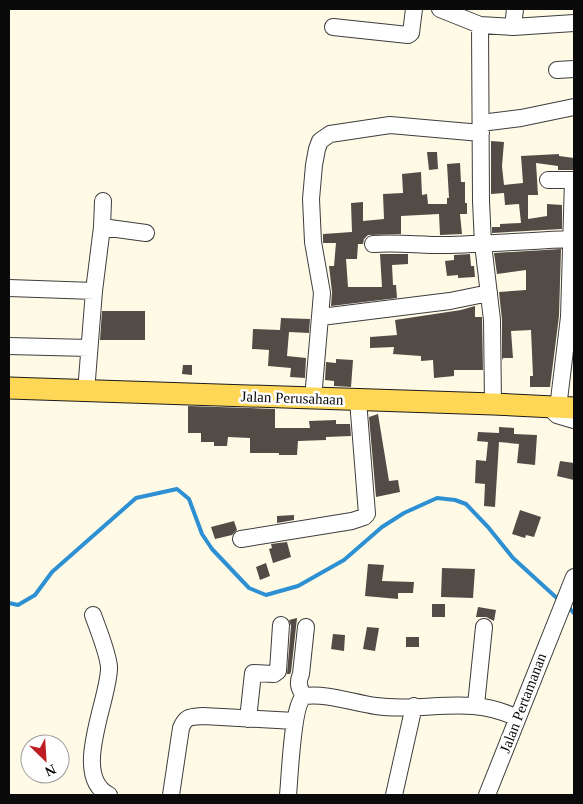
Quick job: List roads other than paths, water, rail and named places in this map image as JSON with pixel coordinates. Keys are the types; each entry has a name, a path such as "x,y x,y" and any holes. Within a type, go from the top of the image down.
{"main road":[{"name":"Jalan Perusahaan","path":"9,388 493,404 564,411"}],"street":[{"path":"333,27 408,35 411,33 414,9"},
{"path":"440,9 462,13 480,25 512,26 574,23"},
{"path":"512,26 516,9"},
{"path":"480,25 483,244 492,320 493,404"},
{"path":"557,70 574,69"},
{"path":"313,399 322,293 313,242 311,199 314,164 320,141 330,134 390,125 481,128 574,107"},
{"path":"548,180 574,180 564,411"},
{"path":"86,392 94,291 102,226 102,201"},
{"path":"102,226 146,232"},
{"path":"373,244 398,242 439,245 483,244 570,239"},
{"path":"9,288 94,291"},
{"path":"321,317 450,301 489,293"},
{"path":"9,346 90,348"},
{"path":"241,539 352,521 364,517 367,511 358,400"},
{"name":"Jalan Pertamanan","path":"487,795 572,583"},
{"path":"93,615 109,667 105,696 93,745 94,776 103,793"},
{"path":"248,719 252,673 274,674 278,672 281,625"},
{"path":"476,705 484,627"},
{"path":"304,696 298,687 298,680 306,628"},
{"path":"288,795 295,721 300,699 304,696 322,696 376,706 399,708 476,705 517,718"},
{"path":"394,795 414,706"},
{"path":"171,795 181,728 184,721 190,717 295,721"}],"waterway":[{"path":"9,603 18,605 35,595 52,572 136,498 177,489 189,499 202,534 212,549 249,588 266,595 298,586 344,560 382,527 404,513 437,498 455,500 466,504 513,558 559,600"},
{"path":"567,606 574,613"}]}
